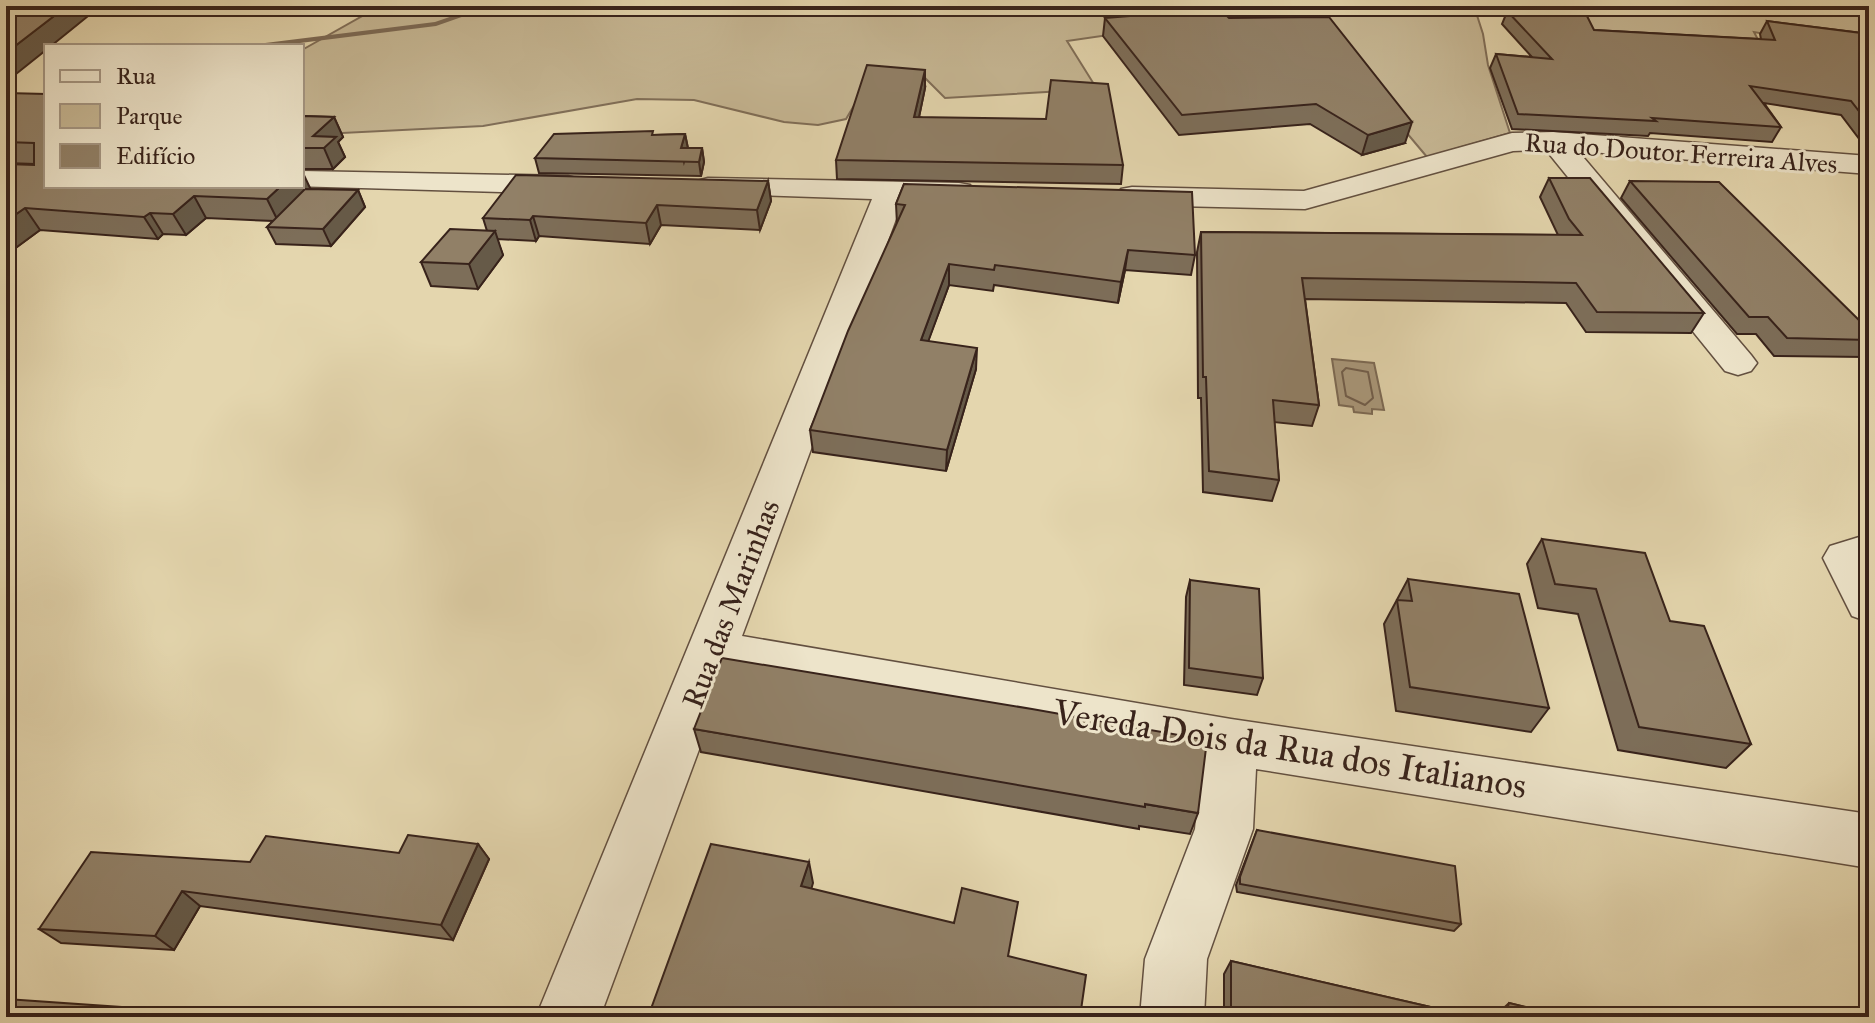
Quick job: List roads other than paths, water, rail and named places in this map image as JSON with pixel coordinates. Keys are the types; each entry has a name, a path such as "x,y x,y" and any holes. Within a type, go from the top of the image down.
{"street":[{"name":"Rua do Doutor Ferreira Alves","path":"1098,195 1305,200 1512,142 1554,141 1869,165"},
{"path":"1554,141 1738,363"},
{"path":"304,180 593,185"},
{"path":"671,186 987,193"},
{"name":"Rua das Marinhas","path":"568,1017 891,190"},
{"path":"1869,551 1846,558 1869,603"},
{"name":"Vereda Dois da Rua dos Italianos","path":"713,651 1231,742 1869,841"},
{"path":"1172,1017 1176,959 1224,829 1231,742"}],"water":[{"path":"1332,359 1374,363 1384,410 1372,409 1372,414 1354,412 1353,407 1339,405"}],"waterway":[{"path":"273,44 436,24 489,6"}]}
